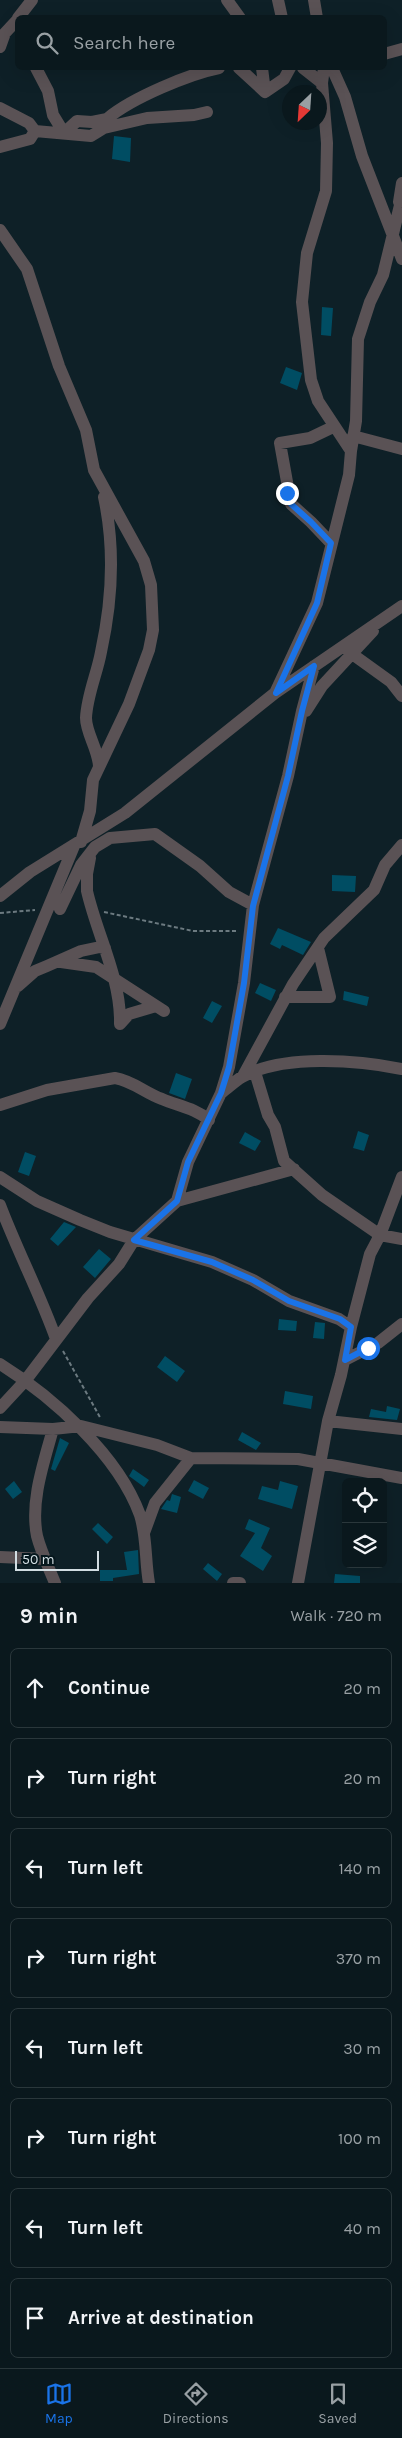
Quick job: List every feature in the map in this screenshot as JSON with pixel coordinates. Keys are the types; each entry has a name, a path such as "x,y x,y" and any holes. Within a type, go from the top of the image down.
{"street":[{"path":"20,15 32,0"},
{"path":"227,0 238,15"},
{"path":"278,0 281,15"},
{"path":"314,0 316,15"},
{"path":"0,47 5,33 15,21"},
{"path":"387,53 402,49"},
{"path":"37,70 48,91 53,115 64,133"},
{"path":"64,133 76,120 92,122 107,118 170,85 208,70"},
{"path":"241,70 266,92"},
{"path":"262,70 266,92"},
{"path":"266,92 284,80 289,70"},
{"path":"306,70 322,83"},
{"path":"324,70 322,83 326,143 326,191 307,253 302,302 311,380 318,401 333,427 351,451"},
{"path":"333,70 345,97 362,156 402,259"},
{"path":"0,108 17,115 36,131 91,136 104,128 147,118 194,115 207,112"},
{"path":"97,133 107,118"},
{"path":"0,147 30,139 36,131"},
{"path":"276,693 317,603 331,543 343,507 356,421 358,339 370,302 383,275 394,236 402,183"},
{"path":"0,220 2,233 27,269 59,366 86,430 94,470 148,572 154,630 149,650 129,704 93,780 90,810 54,909"},
{"path":"331,543 291,504 280,443 310,438 333,427"},
{"path":"353,436 402,449"},
{"path":"99,766 96,748 86,721 87,707 108,617 111,545 110,528 102,488"},
{"path":"0,896 30,872 78,844 125,813 276,693 402,606"},
{"path":"298,727 308,706 322,686 354,654 383,620"},
{"path":"341,647 354,654 391,682 402,696"},
{"path":"177,1201 188,1162 221,1093 229,1067 253,906 288,776 298,727 314,666"},
{"path":"0,1024 14,990 54,909 94,847 110,838 155,834 200,866 229,892 253,906"},
{"path":"402,846 386,865 374,890 350,916 332,930 285,997 249,1074 275,1127 284,1162 322,1195 380,1235 402,1240"},
{"path":"60,962 96,967 113,978 160,1008 129,1014 120,1024 120,1005 113,978 105,948 91,911 87,874 88,862 94,847"},
{"path":"14,990 35,971 60,962 81,951 100,947 105,948"},
{"path":"285,997 330,997 318,948"},
{"path":"221,1093 249,1074 263,1068 312,1062 347,1062 402,1069"},
{"path":"0,1105 46,1090 115,1078 126,1080 164,1100 201,1113 209,1120"},
{"path":"0,1408 25,1381 88,1298 119,1264 134,1240 177,1201 294,1169"},
{"path":"0,1172 4,1180 64,1213 134,1240 212,1262 253,1280 289,1301 340,1319 351,1327"},
{"path":"298,1583 328,1421 345,1360 351,1327 370,1254 380,1235 402,1177"},
{"path":"0,1205 15,1245 44,1305 56,1339"},
{"path":"345,1360 383,1339 402,1324"},
{"path":"0,1364 25,1381 81,1426 115,1470 128,1490 140,1516 144,1534 149,1583"},
{"path":"328,1421 402,1429"},
{"path":"0,1428 53,1429 81,1426 173,1450 191,1458 281,1458 402,1478"},
{"path":"53,1429 38,1493 36,1511 37,1536 55,1583"},
{"path":"144,1534 156,1503 191,1458"},
{"path":"0,1557 46,1559"},
{"path":"233,1583 240,1583"}],"path":[{"path":"0,913 54,909"},
{"path":"91,911 193,931 250,930"},
{"path":"56,1339 108,1432"}],"building":[{"path":"114,136 131,138 130,162 112,159"},
{"path":"322,307 333,308 331,336 321,335"},
{"path":"286,367 302,373 297,390 280,383"},
{"path":"332,875 356,876 355,892 332,891"},
{"path":"278,928 311,942 303,955 282,945 280,949 270,944"},
{"path":"260,983 276,990 271,1001 255,993"},
{"path":"344,991 369,997 367,1006 343,1000"},
{"path":"212,1001 222,1006 212,1023 203,1018"},
{"path":"176,1073 192,1079 185,1099 169,1093"},
{"path":"358,1131 369,1135 364,1151 353,1148"},
{"path":"245,1132 261,1141 255,1151 239,1143"},
{"path":"25,1152 36,1156 29,1176 18,1172"},
{"path":"64,1222 76,1227 58,1246 50,1239"},
{"path":"99,1249 111,1259 95,1278 83,1267"},
{"path":"279,1319 297,1321 296,1331 278,1330"},
{"path":"315,1322 325,1323 324,1339 313,1338"},
{"path":"165,1356 185,1371 177,1382 157,1367"},
{"path":"285,1391 313,1396 311,1409 283,1404"},
{"path":"387,1406 400,1409 397,1420 369,1417 371,1409 386,1412"},
{"path":"242,1432 261,1443 256,1450 238,1440"},
{"path":"60,1438 69,1443 55,1471 51,1469"},
{"path":"133,1469 149,1480 144,1487 129,1476"},
{"path":"194,1480 209,1488 203,1499 188,1491"},
{"path":"14,1481 22,1492 13,1499 5,1489"},
{"path":"280,1481 298,1486 292,1509 258,1499 262,1486 278,1490"},
{"path":"172,1494 181,1497 177,1513 161,1509 167,1500 170,1501"},
{"path":"249,1519 270,1528 261,1548 272,1556 263,1571 240,1556 255,1533 245,1529"},
{"path":"98,1523 113,1537 107,1544 92,1529"},
{"path":"138,1550 139,1574 113,1578 113,1581 100,1581 100,1570 127,1570 124,1552"},
{"path":"208,1563 222,1574 217,1581 203,1569"},
{"path":"335,1574 360,1576 360,1583 334,1583"}],"route":[{"path":"287,493 291,504 331,543 317,603 276,693 314,666 288,776 253,906 244,983 236,1030 229,1067 221,1093 188,1162 177,1201 134,1240 212,1262 253,1280 289,1301 340,1319 351,1327 345,1360 368,1348"}]}
